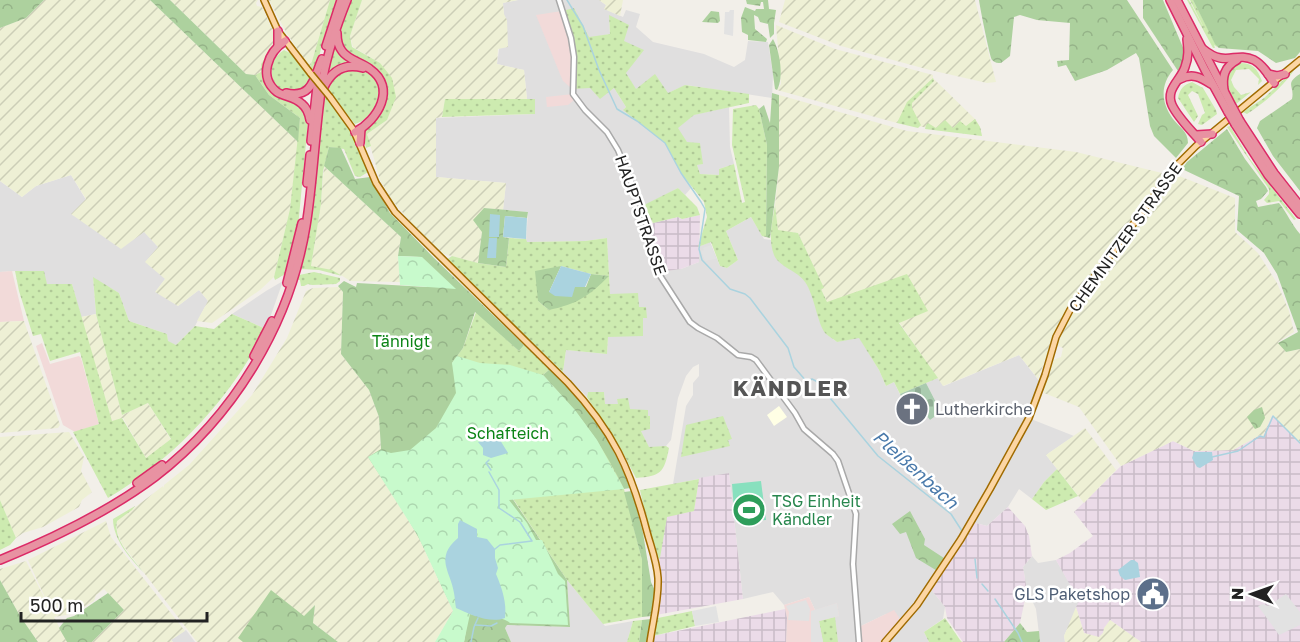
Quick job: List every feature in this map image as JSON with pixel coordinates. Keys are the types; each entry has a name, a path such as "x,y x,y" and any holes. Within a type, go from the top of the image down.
{"highway":[{"path":"286,43 274,55 269,68 273,83 285,93 297,94 309,88 315,79 341,0"},
{"path":"0,560 84,521 148,482 199,437 241,386 276,324 298,263 309,210 320,98 328,53 347,0"},
{"path":"1170,0 1213,85 1274,173 1300,206"},
{"path":"1177,0 1224,93 1230,110"},
{"path":"339,19 337,39 341,51 371,69 383,88 381,108 373,118 356,130"},
{"path":"279,31 278,46 268,61 269,83 280,94 296,100 307,109 310,117 311,138"},
{"path":"1186,33 1187,58 1184,70 1172,88 1171,102 1201,142"},
{"path":"278,46 286,43"},
{"path":"1198,45 1217,58 1227,60 1247,58 1255,61 1269,74 1274,83"},
{"path":"0,555 76,520 138,483 189,441 227,398 260,346 288,280 305,209 311,138 322,59"},
{"path":"1224,93 1224,72 1230,63 1238,59"},
{"path":"320,98 330,76 342,67 362,67 374,76 380,89 378,106 356,130"},
{"path":"1269,74 1277,76 1285,74"},
{"path":"1178,80 1185,76 1194,76 1213,85"},
{"path":"1238,122 1268,175 1300,214"},
{"path":"356,130 360,143"},
{"path":"1196,135 1212,134"}],"main road":[{"path":"264,0 286,43 356,130"},
{"name":"CHEMNITZER STRASSE","path":"885,642 917,605 961,538 1029,418 1056,337 1070,310 1169,174 1201,142 1300,60"},
{"path":"360,143 376,183 395,212 574,388 612,438 634,484 658,576 650,642"}],"street":[{"name":"HAUPTSTRASSE","path":"559,0 572,38 574,96 615,144 641,206 653,260 659,274 690,322 717,338 734,353 756,360 795,412 804,429 836,457 855,509 854,564 859,642"}],"shaded area":[{"path":"44,0 150,0 298,142 290,209 274,277 260,290 212,323 197,321 208,301 199,290 178,306 155,292 165,279 145,262 158,247 144,232 121,249 71,214 86,199 71,175 36,186 22,197 0,181 0,28 26,18"},
{"path":"170,0 258,0 257,6 262,7 277,40 261,64 261,72 255,75 246,74"},
{"path":"269,0 330,0 310,68 286,32"},
{"path":"362,0 518,0 503,3 507,20 508,47 498,49 497,64 524,70 527,99 445,99 442,117 436,118 436,177 506,183 503,210 485,208 478,263 444,254 415,227 392,200 380,180 367,134 387,120 380,63 353,47 350,36"},
{"path":"518,0 599,0 606,5 605,9 623,17 626,10 640,14 636,27 653,42 704,54 734,67 745,60 748,41 768,42 773,74 772,98 686,85 668,93 636,90 626,73 624,41 609,16 610,34 589,38 609,91 614,88 626,107 624,109 665,143 681,173 692,187 685,195 678,188 640,209 656,271 689,323 722,343 738,357 754,360 793,412 803,430 837,462 854,515 852,565 858,642 823,642 815,610 809,597 784,605 773,592 743,599 729,473 673,484 686,406 693,395 693,383 699,376 699,364 693,367 686,376 678,398 671,440 666,446 649,448 641,431 647,416 630,409 617,399 619,404 605,404 604,392 588,392 587,397 563,372 566,350 607,354 608,337 639,307 610,294 607,238 585,241 526,242 528,212 503,210 506,183 436,177 436,118 535,114 535,99 527,99 524,70 497,64 504,14 503,3"},
{"path":"599,0 623,0 620,16 604,9 606,5"},
{"path":"785,0 975,0 996,82 987,83 930,70 841,46 779,22"},
{"path":"734,10 733,36 724,34 725,12"},
{"path":"562,11 574,57 572,89 563,81 536,15"},
{"path":"776,25 835,49 933,75 933,78 975,119 982,136 897,123 777,90 781,84"},
{"path":"573,94 574,100 568,105 547,107 546,97"},
{"path":"779,95 907,131 1076,152 1162,173 1162,179 1068,307 1038,379 1019,355 943,386 899,322 827,302 821,289 823,287 798,233 778,231 775,205 779,166"},
{"path":"729,107 730,147 734,164 719,169 719,175 700,174 697,165 702,164 677,128 693,115"},
{"path":"324,166 401,237 398,256 400,282 350,281 341,275 311,266 321,204"},
{"path":"1174,174 1235,198 1235,232 1258,253 1277,283 1289,311 1294,332 1278,342 1286,352 1300,349 1300,442 1272,415 1263,436 1260,435 1233,450 1194,451 1173,441 1121,466 1079,407 1044,393 1044,390 1053,360 1061,357 1063,348 1057,345 1072,310 1164,182"},
{"path":"71,175 86,200 72,215 144,231 158,247 165,279 156,291 178,306 199,290 208,301 195,326 176,345 168,342 167,334 129,321 119,293 93,278 96,314 81,317 72,284 47,284 15,271 0,272 0,181 22,197 36,186"},
{"path":"700,215 699,262 681,269 660,272 655,261 650,228 653,223"},
{"path":"751,217 764,239 771,240 774,251 804,280 811,291 825,333 837,342 859,337 886,386 894,382 905,405 916,402 930,420 941,412 926,383 938,378 944,386 1019,355 1040,382 1028,417 960,538 902,622 886,614 861,626 855,564 858,515 837,456 806,429 758,360 752,355 735,350 719,337 690,321 660,272 681,269 699,262 698,247 710,242 720,266 727,268 738,260 726,231"},
{"path":"711,245 716,259 705,261 701,251"},
{"path":"12,271 24,321 0,322 0,272"},
{"path":"283,281 266,329 232,314 266,291"},
{"path":"339,287 343,292 341,354 369,390 379,417 381,450 369,457 418,536 453,611 435,642 338,642 313,623 315,605 305,616 239,638 243,642 197,642 122,544 117,531 117,521 163,486 164,488 164,485 189,465 252,395 287,338 306,291 313,288"},
{"path":"96,314 122,415 148,403 171,440 146,458 123,418 112,422 81,317"},
{"path":"24,321 60,425 58,428 0,433 0,322"},
{"path":"42,343 50,364 79,356 81,358 99,424 75,432 63,425 36,346"},
{"path":"779,406 787,417 774,426 767,415"},
{"path":"1272,415 1300,442 1300,642 1141,642 1110,620 1099,638 1084,633 1076,607 1079,601 1056,560 1093,536 1074,512 1121,466 1173,441 1194,451 1233,450 1260,435 1263,436"},
{"path":"1031,419 1074,436 1046,455 1057,469 1032,499 1019,489 1008,507 987,526 972,522"},
{"path":"1085,428 1116,470 1084,503 1046,455"},
{"path":"69,432 84,457 81,471 92,492 82,500 79,507 43,527 23,533 16,538 0,500 0,437"},
{"path":"729,473 743,599 656,615 661,578 658,566 667,516 694,511 699,478"},
{"path":"1008,507 1025,526 1032,556 1023,567 1027,590 1020,623 1004,642 963,642 947,618 945,607 930,588 972,522 987,526"},
{"path":"106,521 111,537 185,631 171,640 173,642 92,642 124,610 104,589 96,595 94,601 72,614 54,617 67,642 38,642 0,580 0,569 26,561 50,609 28,560"},
{"path":"1032,556 1038,563 1056,560 1080,601 1064,636 1065,642 1040,642 1036,609 1027,590 1023,567"},
{"path":"567,580 605,626 633,621 627,642 511,642 505,628 506,625 570,627"},
{"path":"930,588 945,607 943,619 924,632 929,642 889,642 919,607"},
{"path":"1286,594 1300,612 1300,625 1279,635 1258,606 1263,604 1268,606"},
{"path":"809,597 815,610 837,603 839,616 819,621 823,642 786,642 787,618 784,605"},
{"path":"806,600 810,609 809,621 788,620 789,612 786,606"},
{"path":"837,603 839,616 819,621 823,642 811,642 811,611"},
{"path":"716,606 719,622 695,626 692,611"},
{"path":"1076,607 1084,633 1099,637 1110,620 1141,642 1065,642 1064,636"},
{"path":"785,609 786,642 652,642 653,636"},
{"path":"894,610 902,622 883,642 862,642 861,626"},
{"path":"186,630 195,642 173,642 171,640"}],"green space":[{"path":"0,0 44,0 26,18 0,28"},
{"path":"150,0 170,0 246,74 255,75 269,95 300,118 298,142"},
{"path":"330,0 337,0 323,40 315,75 310,68"},
{"path":"351,0 362,0 350,36 352,47 380,63 392,78 396,97 387,120 367,134 371,146 366,148 362,132 374,119 383,104 382,80 354,60 340,40 341,24"},
{"path":"746,0 768,0 769,9 776,10 774,34 770,38 768,24 760,22 754,15 755,29 767,39 766,42 748,40 748,35 742,32 741,18 745,7 755,11 764,9 763,2 760,6 747,4"},
{"path":"979,0 1127,0 1173,70 1164,88 1164,100 1169,113 1185,132 1188,143 1176,158 1154,136 1150,126 1139,58 1136,53 1107,70 1075,81 1066,65 1058,67 1057,61 1069,60 1070,23 1037,20 1020,15 1014,17 1010,56 1001,63 995,62 991,57"},
{"path":"1143,0 1163,0 1184,50 1184,59 1178,71 1143,18"},
{"path":"1187,0 1206,32 1190,0 1193,0 1219,48 1214,45 1215,48 1213,48"},
{"path":"1193,0 1300,0 1300,52 1295,58 1276,63 1258,51 1219,48"},
{"path":"574,8 589,37 610,34 609,15 629,25 624,41 644,50 626,73 636,89 655,74 668,93 685,85 749,94 749,103 694,115 678,128 687,142 700,143 703,164 697,165 700,174 719,175 719,169 734,164 742,203 745,202 732,145 733,109 756,105 759,109 767,145 766,237 762,236 751,217 726,231 738,260 727,268 720,266 711,242 698,247 707,217 704,202 681,173 665,143 623,110 626,107 614,88 600,99 590,88 572,89 574,57 562,11"},
{"path":"711,11 719,12 720,21 718,23 702,22"},
{"path":"773,39 778,50 780,64 777,90 769,45"},
{"path":"277,40 266,80 304,107 308,122 298,227 287,273 275,280 290,209 300,118 269,95 255,75 261,72 261,64"},
{"path":"335,40 355,63 327,77 326,76"},
{"path":"284,50 290,53 313,81 292,93 278,88 272,74 272,65 276,57"},
{"path":"1237,63 1253,66 1262,81 1258,85 1259,79 1249,69 1236,70 1231,80 1234,87 1241,95 1251,92 1236,104 1230,93 1228,78"},
{"path":"344,69 361,69 372,74 379,89 378,98 370,114 355,124 325,87 329,79"},
{"path":"1295,69 1267,99 1247,114 1243,112 1264,98"},
{"path":"1300,74 1300,191 1273,156 1257,128 1260,121 1292,99 1291,83"},
{"path":"933,78 934,81 912,103 912,108 921,125 918,128 897,123 907,102"},
{"path":"1192,82 1203,88 1217,114 1202,125 1198,124 1205,113 1198,94 1192,91 1188,95 1198,116 1194,122 1178,98 1182,88"},
{"path":"772,93 779,95 779,167 770,238 766,237 767,145 759,109 764,105 770,123"},
{"path":"324,94 351,130 362,151 368,172 360,177 355,176 344,149 329,147 323,171 321,204 311,266 332,270 342,276 319,270 301,269 314,196"},
{"path":"445,99 535,99 535,114 442,117"},
{"path":"975,119 982,136 925,129 928,123 936,128 945,120 953,128 960,121 966,126"},
{"path":"1230,126 1249,158 1296,219 1294,220 1279,201 1267,203 1264,200 1269,194 1269,189 1227,127"},
{"path":"1227,129 1268,191 1256,201 1258,207 1279,203 1300,234 1300,349 1286,352 1278,343 1298,332 1277,274 1264,253 1237,230 1239,196 1182,169 1187,162"},
{"name":"Tännigt","path":"329,147 341,148 355,179 370,177 390,213 524,345 519,351 475,312 463,348 452,363 492,468 567,580 570,627 507,625 505,628 511,642 464,642 466,630 449,602 420,540 368,457 381,449 379,417 369,390 341,354 343,292 338,286 344,281 356,287 357,283 427,287 422,257 398,256 401,237 324,166"},
{"path":"678,188 697,207 700,215 653,223 644,205"},
{"path":"775,205 778,230 798,233 824,288 821,289 827,302 907,274 928,311 899,323 938,378 900,394 894,382 886,386 859,338 837,342 826,334 820,324 805,282 780,263 774,255 771,237"},
{"path":"484,208 528,212 527,218 505,216 503,237 509,238 506,267 478,263 482,232 473,220"},
{"path":"509,238 526,239 527,242 585,241 607,238 610,294 638,293 639,307 646,307 647,318 643,318 643,336 608,337 607,354 566,350 563,372 446,260 452,256 506,267","holes":["561,266 608,276 549,310 538,301 538,295"]},
{"path":"398,256 422,257 456,289 400,285"},
{"path":"561,266 549,292 586,287 591,274 609,276 582,298 549,310 538,301 535,271"},
{"path":"15,271 44,271 47,284 72,284 112,421 122,418 146,458 171,439 148,403 122,415 96,314 93,277 119,293 129,321 167,334 168,341 176,345 195,326 214,329 232,314 266,329 235,380 199,425 156,464 108,498 73,432 99,424 80,352 50,361 41,334 33,336"},
{"path":"314,272 340,278 340,281 336,284 301,286 300,280 297,280 299,275"},
{"path":"476,312 519,351 524,345 550,369 543,375 575,410 609,458 624,489 642,560 642,617 603,624 567,580 492,467 457,406 452,363 463,348"},
{"name":"Schafteich","path":"457,356 480,363 510,365 543,375 575,410 597,440 624,489 509,500 527,523 536,540 542,540 558,574 565,581 568,625 510,623 502,619 470,614 464,642 435,642 453,611 418,536 368,457 381,450 391,453 410,450 436,428 456,393 452,363"},
{"path":"550,369 597,424 615,453 630,488 624,489 607,456 588,429 543,375"},
{"path":"926,383 941,412 930,420 916,402 905,405 900,394"},
{"path":"588,392 604,392 605,404 618,404 617,399 628,398 630,409 648,410 650,429 641,431 649,447 666,446 669,448 660,472 636,478 621,449 587,397"},
{"path":"1262,407 1265,418 1260,427 1255,429 1247,417 1254,410"},
{"path":"723,416 732,439 728,440 730,446 681,457 686,425"},
{"path":"1057,469 1078,496 1046,510 1032,499"},
{"path":"699,479 694,511 667,517 660,558 656,559 640,490"},
{"name":"TSG Einheit Kändler","path":"761,481 766,520 735,521 732,484"},
{"path":"632,491 643,533 651,582 656,593 652,616 642,617 642,560 624,492"},
{"path":"0,500 16,538 10,545 0,550"},
{"path":"135,506 117,521 117,528 125,549 144,573 119,542 114,527 113,519"},
{"path":"910,511 925,539 924,545 947,560 939,572 916,558 906,532 900,534 892,524"},
{"path":"0,580 20,616 38,642 0,642"},
{"path":"271,590 304,616 315,605 313,623 338,642 243,642 238,638"},
{"path":"108,593 124,610 92,642 67,642 59,628 67,618 74,616"},
{"path":"692,611 695,626 653,636 658,618"},
{"path":"835,617 838,642 823,642 819,621"},
{"path":"945,618 962,642 929,642 924,632"},
{"path":"651,619 647,642 639,642 642,620"},
{"path":"642,620 639,642 627,642 633,621"},
{"path":"1020,623 1027,632 1039,631 1040,642 1004,642"}],"water":[{"path":"490,214 500,215 499,237 489,237"},
{"path":"505,216 527,218 526,239 503,237"},
{"path":"489,238 497,238 496,258 487,258"},
{"path":"561,266 591,274 585,287 575,287 572,297 555,296 549,292"},
{"path":"500,440 508,453 491,458 483,455 483,448 478,442"},
{"path":"1194,452 1212,452 1213,460 1200,468 1197,467 1192,458"},
{"path":"460,520 477,529 477,537 487,539 495,549 498,568 496,574 504,596 505,618 486,619 456,608 445,559 451,545 458,538"},
{"path":"1131,560 1138,563 1140,577 1125,580 1120,576 1118,570"}],"waterway":[{"name":"Pleißenbach","path":"567,0 583,26 599,70 617,109 665,143 681,173 705,209 699,249 702,260 730,289 750,298 788,348 794,367 807,382 812,379 816,381 878,456 951,514 962,531"},
{"path":"1264,437 1273,416 1300,443"},
{"path":"1212,457 1238,451 1260,436 1263,437"},
{"path":"489,460 486,463 491,470"},
{"path":"489,472 499,490 499,508 520,522 532,541 500,545 495,549"},
{"name":"Pleißenbach","path":"975,559 977,578"},
{"name":"Pleißenbach","path":"982,584 988,591"},
{"name":"Pleißenbach","path":"995,599 1022,642"},
{"path":"471,642 478,618"},
{"path":"475,625 491,626 497,623"}],"place":[{"name":"Lutherkirche","path":"912,409"},
{"name":"TSG Einheit Kändler","path":"749,510"},
{"name":"GLS Paketshop","path":"1153,594"}],"district":[{"name":"KÄNDLER","path":"791,387"}]}
